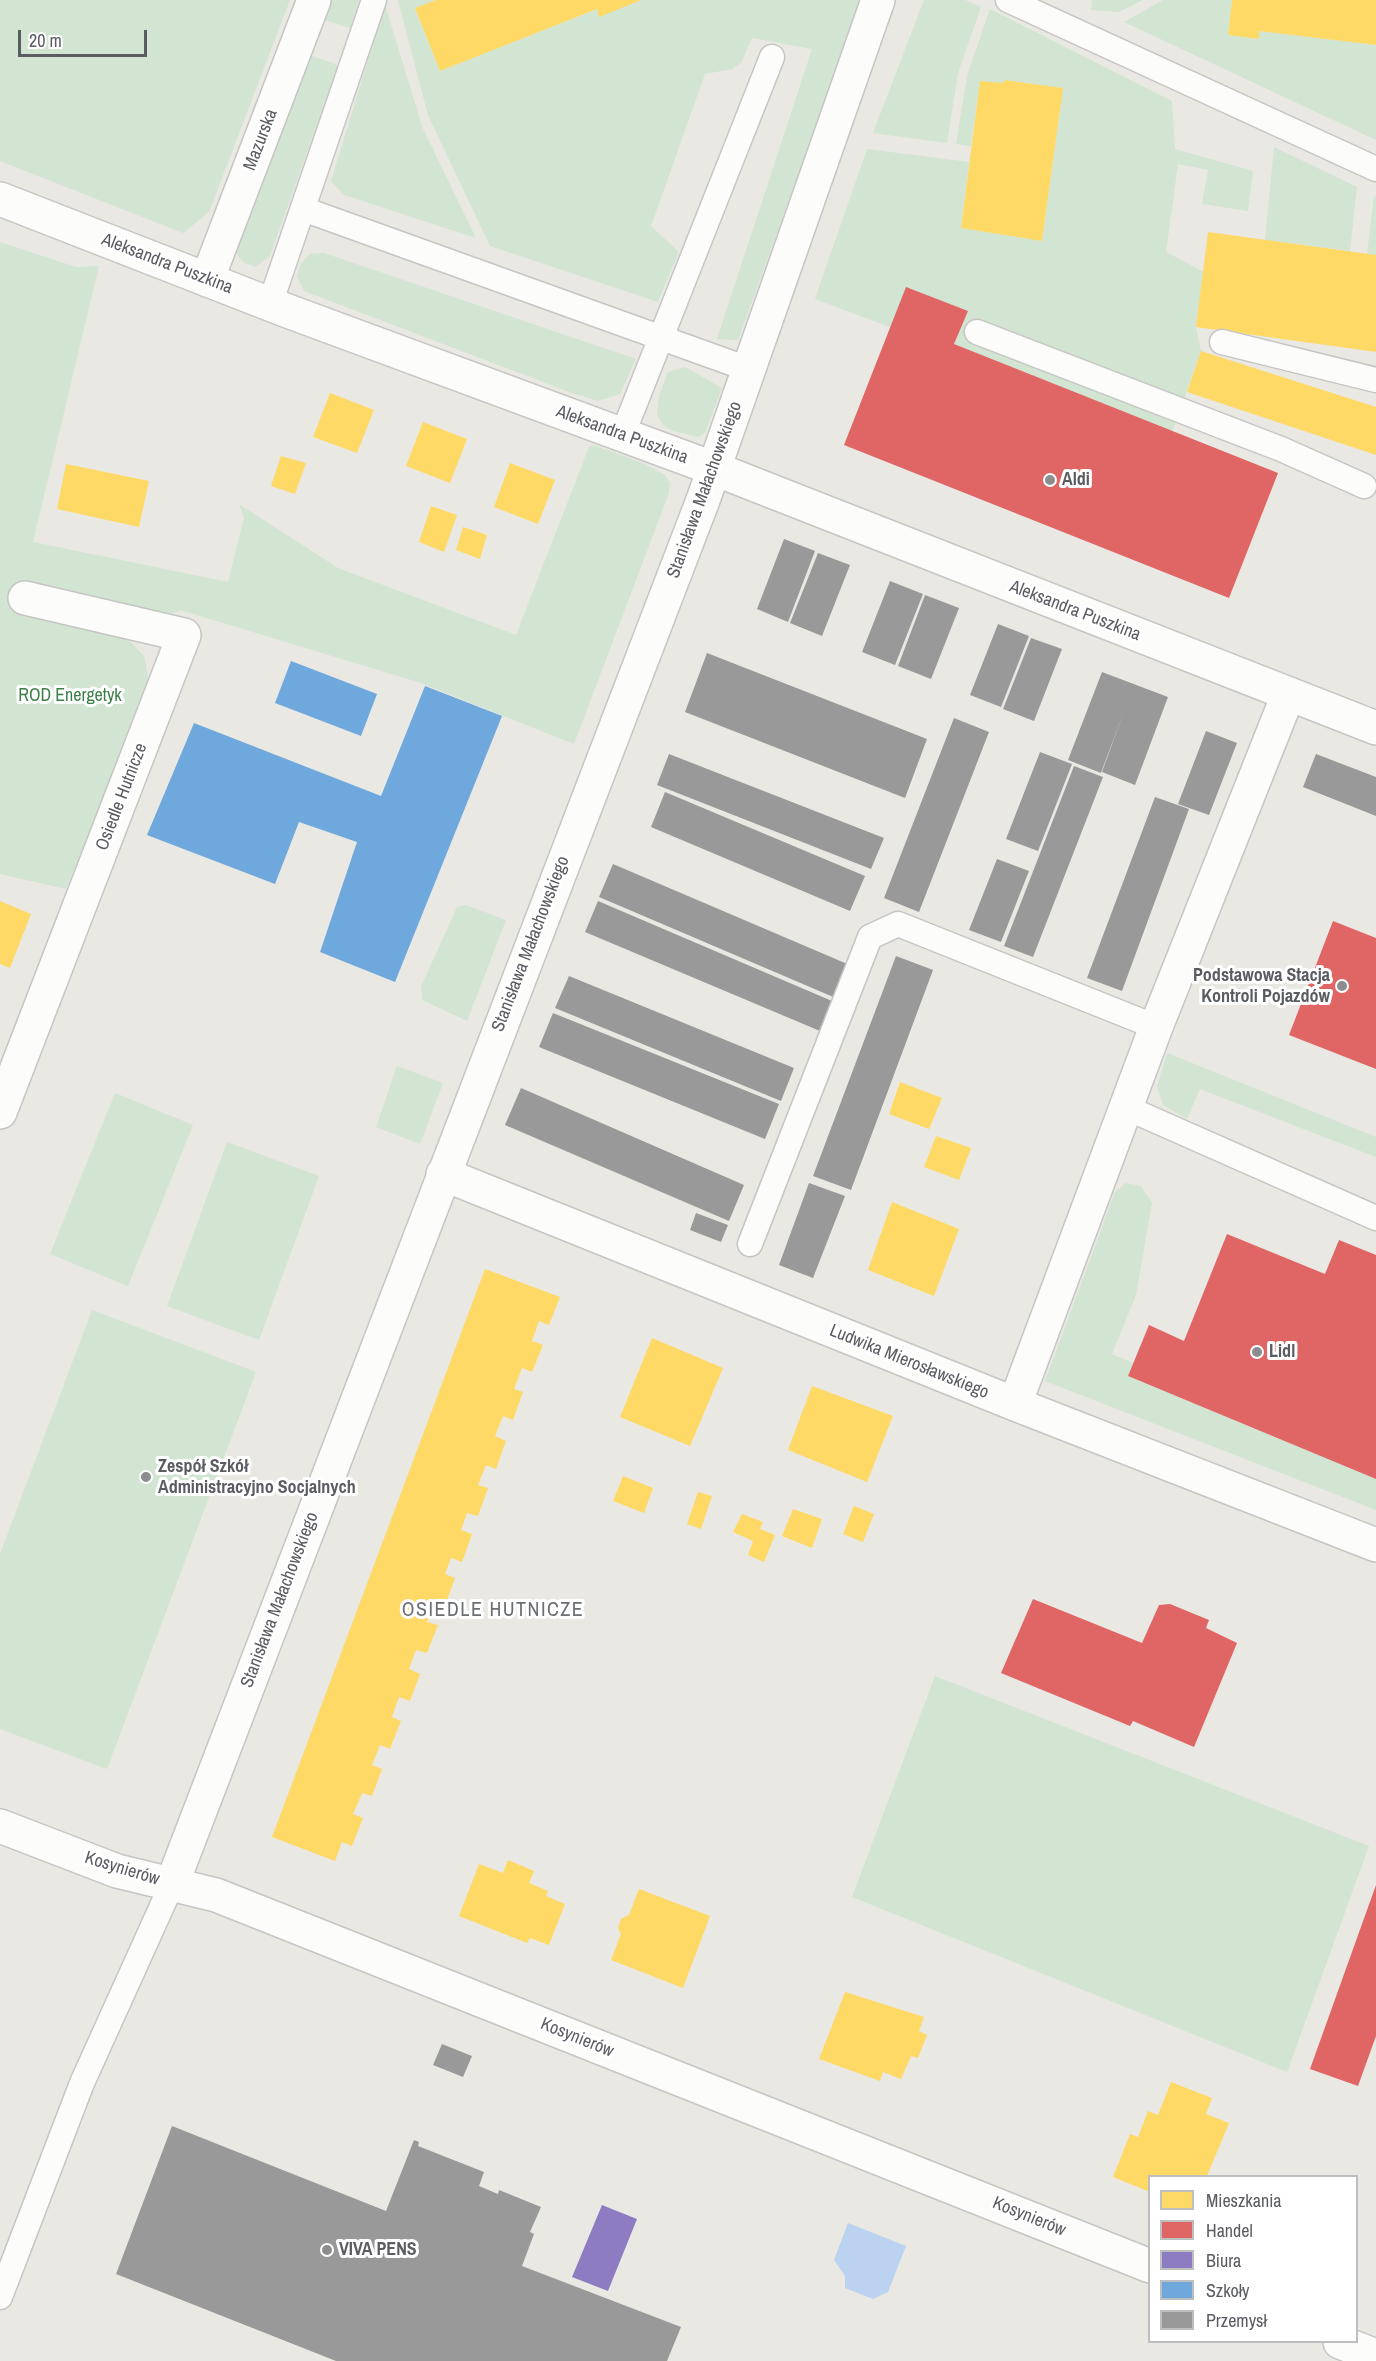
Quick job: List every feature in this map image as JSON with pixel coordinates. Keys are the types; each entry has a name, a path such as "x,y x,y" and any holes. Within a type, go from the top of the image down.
{"street":[{"name":"Mazurska","path":"207,280 314,0"},
{"name":"Stanisława Małachowskiego","path":"172,1884 715,469 878,0"},
{"name":"Aleksandra Puszkina","path":"0,199 270,304 715,469 1376,728"},
{"name":"Osiedle Hutnicze","path":"0,1112 184,635 25,598"},
{"path":"1015,1404 1156,1027 1288,695"},
{"name":"Ludwika Mierosławskiego","path":"443,1174 1015,1404 1376,1545"},
{"name":"Kosynierów","path":"0,1826 117,1871 216,1895 1148,2266"},
{"path":"1343,2343 1376,2356"}],"lane":[{"path":"270,304 374,0"},
{"path":"1008,0 1376,169"},
{"path":"622,436 663,339 772,57"},
{"path":"303,209 748,369"},
{"path":"977,332 1281,449 1364,486"},
{"path":"1222,342 1376,380"},
{"path":"750,1244 870,937 898,924 1156,1027"},
{"path":"1127,1108 1376,1218"},
{"path":"0,2296 82,2084 172,1884"}],"green space":[{"path":"0,0 290,0 209,212 183,233 0,161"},
{"path":"321,0 359,0 350,28 315,17"},
{"path":"398,0 436,0 415,9 440,71 597,9 599,16 641,0 862,0 738,340 717,339 812,49 752,38 741,63 732,69 705,74 651,226 679,252 658,302 490,246 428,115"},
{"path":"924,0 965,0 981,7 958,73 947,143 873,133"},
{"path":"1092,0 1143,0 1119,12 1091,10"},
{"path":"1163,0 1232,0 1228,35 1258,39 1259,31 1376,45 1376,140 1124,22"},
{"path":"385,5 423,129 476,238 344,195 331,181"},
{"path":"990,9 1172,101 1175,149 1253,171 1248,211 1202,204 1208,170 1178,164 1166,252 1204,272 1196,327 1201,351 1172,433 815,299 867,149 969,162 961,228 1042,241 1063,88 1005,80 1004,83 980,81 971,146 956,144 967,76"},
{"path":"301,52 338,65 270,256 255,267 243,262 236,253 234,239"},
{"path":"1274,147 1357,187 1350,251 1265,240"},
{"path":"1374,196 1376,197 1376,255 1367,254"},
{"name":"ROD Energetyk","path":"0,242 76,267 99,266 33,542 228,582 244,518 239,504 338,568 516,635 589,447 593,445 643,463 665,475 670,483 669,493 574,744 421,683 180,610 168,615 24,581 20,595 126,637 144,656 150,686 66,889 0,874"},
{"path":"324,253 636,359 620,394 598,401 572,393 304,291 297,276 301,263 310,254"},
{"path":"685,367 722,388 705,433 698,437 673,431 663,425 657,414 659,396 668,372"},
{"path":"466,905 506,920 467,1021 422,1000 421,987 457,907"},
{"path":"1167,1053 1376,1137 1376,1157 1200,1089 1187,1119 1163,1105 1157,1086"},
{"path":"397,1066 443,1083 420,1144 376,1127"},
{"path":"115,1093 193,1125 128,1286 50,1254"},
{"path":"227,1142 319,1176 259,1340 167,1306"},
{"path":"1126,1183 1141,1186 1152,1203 1136,1295 1112,1354 1133,1363 1128,1376 1376,1479 1376,1510 1045,1381 1115,1192"},
{"path":"92,1310 256,1372 107,1769 0,1729 0,1554"},
{"path":"935,1676 1369,1846 1287,2072 852,1897"}],"water":[{"path":"848,2223 906,2246 888,2292 873,2299 845,2288 845,2276 834,2260"}],"building: Mieszkania":[{"path":"436,0 641,0 599,17 597,9 440,71 415,8"},
{"path":"1232,0 1376,0 1376,45 1259,31 1259,39 1228,35"},
{"path":"1004,80 1063,88 1042,241 961,228 980,81 1004,83"},
{"path":"1208,232 1376,255 1376,352 1196,327"},
{"path":"1201,351 1376,407 1376,455 1187,392"},
{"path":"330,393 374,410 357,453 313,437"},
{"path":"423,422 467,439 450,483 406,466"},
{"path":"281,456 306,463 295,494 271,486"},
{"path":"510,463 555,480 538,524 494,507"},
{"path":"66,464 149,481 139,527 57,509"},
{"path":"431,506 457,515 444,552 419,542"},
{"path":"463,527 487,535 480,559 456,550"},
{"path":"0,901 31,914 10,968 0,964"},
{"path":"900,1082 942,1098 929,1129 889,1114"},
{"path":"936,1136 971,1148 959,1180 924,1167"},
{"path":"892,1202 959,1229 934,1296 868,1270"},
{"path":"485,1269 560,1297 549,1325 539,1321 532,1341 543,1345 532,1372 522,1368 514,1389 523,1392 513,1420 503,1416 495,1436 506,1441 496,1469 486,1465 478,1485 488,1488 478,1516 467,1513 461,1530 472,1534 462,1562 451,1558 445,1574 455,1578 445,1606 435,1602 427,1622 438,1625 427,1653 416,1650 409,1669 420,1674 410,1701 399,1697 392,1717 401,1721 390,1749 380,1745 372,1765 382,1769 372,1796 362,1793 353,1814 363,1818 352,1846 342,1842 335,1861 272,1837"},
{"path":"652,1338 723,1368 690,1446 620,1417"},
{"path":"812,1386 893,1416 867,1482 788,1450"},
{"path":"623,1476 653,1488 644,1513 613,1501"},
{"path":"698,1492 712,1496 701,1529 687,1524"},
{"path":"854,1506 874,1514 863,1542 843,1534"},
{"path":"793,1509 822,1519 812,1548 782,1536"},
{"path":"742,1514 763,1522 760,1529 775,1535 764,1562 748,1555 753,1541 733,1532"},
{"path":"508,1860 534,1871 529,1883 548,1891 546,1896 565,1904 549,1945 530,1938 527,1943 459,1916 479,1864 503,1873"},
{"path":"639,1889 710,1916 683,1988 611,1960 621,1934 618,1928 621,1919 629,1915"},
{"path":"845,1992 924,2017 919,2031 927,2035 918,2058 911,2056 901,2079 883,2072 880,2081 819,2059"},
{"path":"1171,2082 1212,2098 1206,2114 1229,2123 1207,2175 1148,2175 1148,2191 1113,2177 1130,2134 1138,2137 1148,2111 1158,2115"}],"building: Handel":[{"path":"906,287 968,311 954,344 1278,473 1229,598 844,445"},
{"name":"Podstawowa Stacja Kontroli Pojazdów","path":"1333,921 1376,938 1376,1069 1289,1035"},
{"name":"Lidl","path":"1227,1234 1325,1274 1339,1240 1376,1255 1376,1479 1128,1376 1149,1325 1184,1341"},
{"path":"1033,1599 1142,1643 1159,1605 1170,1604 1209,1620 1206,1628 1237,1643 1194,1747 1133,1721 1130,1726 1001,1673"},
{"path":"1376,1885 1376,2036 1358,2086 1310,2069"}],"building: Biura":[{"path":"602,2205 637,2219 608,2291 572,2277"}],"building: Szkoły":[{"path":"291,661 377,694 361,736 275,703"},
{"path":"425,686 502,716 395,982 320,952 357,842 299,822 275,884 147,835 194,723 381,796"}],"building: Przemysł":[{"path":"784,539 815,551 788,622 757,609"},
{"path":"818,553 850,565 822,636 790,623"},
{"path":"890,581 923,594 895,665 862,652"},
{"path":"925,595 959,608 931,679 898,666"},
{"path":"998,624 1029,636 1001,707 970,695"},
{"path":"1031,638 1062,649 1034,721 1003,709"},
{"path":"707,653 927,739 905,798 685,712"},
{"path":"1102,672 1168,697 1135,785 1102,772 1124,711 1101,773 1068,760"},
{"path":"954,718 989,732 919,912 884,898"},
{"path":"1206,731 1237,743 1209,815 1178,804"},
{"path":"1040,752 1072,764 1038,851 1006,839"},
{"path":"669,754 884,838 871,869 657,785"},
{"path":"1316,754 1376,777 1376,816 1303,787"},
{"path":"1074,766 1103,777 1033,957 1004,946"},
{"path":"665,792 865,876 850,911 651,827"},
{"path":"1155,797 1189,809 1122,991 1087,978"},
{"path":"997,859 1029,871 1001,942 969,930"},
{"path":"613,864 852,966 838,999 599,897"},
{"path":"598,901 832,1001 820,1031 585,932"},
{"path":"896,956 933,970 851,1190 813,1176"},
{"path":"569,976 794,1068 781,1101 555,1008"},
{"path":"553,1013 779,1104 765,1139 539,1047"},
{"path":"521,1088 744,1185 729,1221 505,1125"},
{"path":"809,1183 845,1196 813,1278 779,1265"},
{"path":"696,1213 728,1225 721,1242 690,1230"},
{"path":"442,2044 472,2056 463,2077 433,2065"},
{"name":"VIVA PENS","path":"172,2126 386,2211 414,2140 419,2142 418,2146 484,2172 479,2186 498,2194 499,2190 541,2207 530,2232 534,2234 522,2266 681,2327 667,2361 336,2361 116,2274"}],"place":[{"name":"Aldi","path":"1050,480"},
{"name":"Podstawowa Stacja Kontroli Pojazdów","path":"1342,986"},
{"name":"Lidl","path":"1257,1352"},
{"name":"Zespół Szkół Administracyjno Socjalnych","path":"146,1477"},
{"name":"VIVA PENS","path":"327,2250"}],"district":[{"name":"OSIEDLE HUTNICZE","path":"493,1611"}]}
